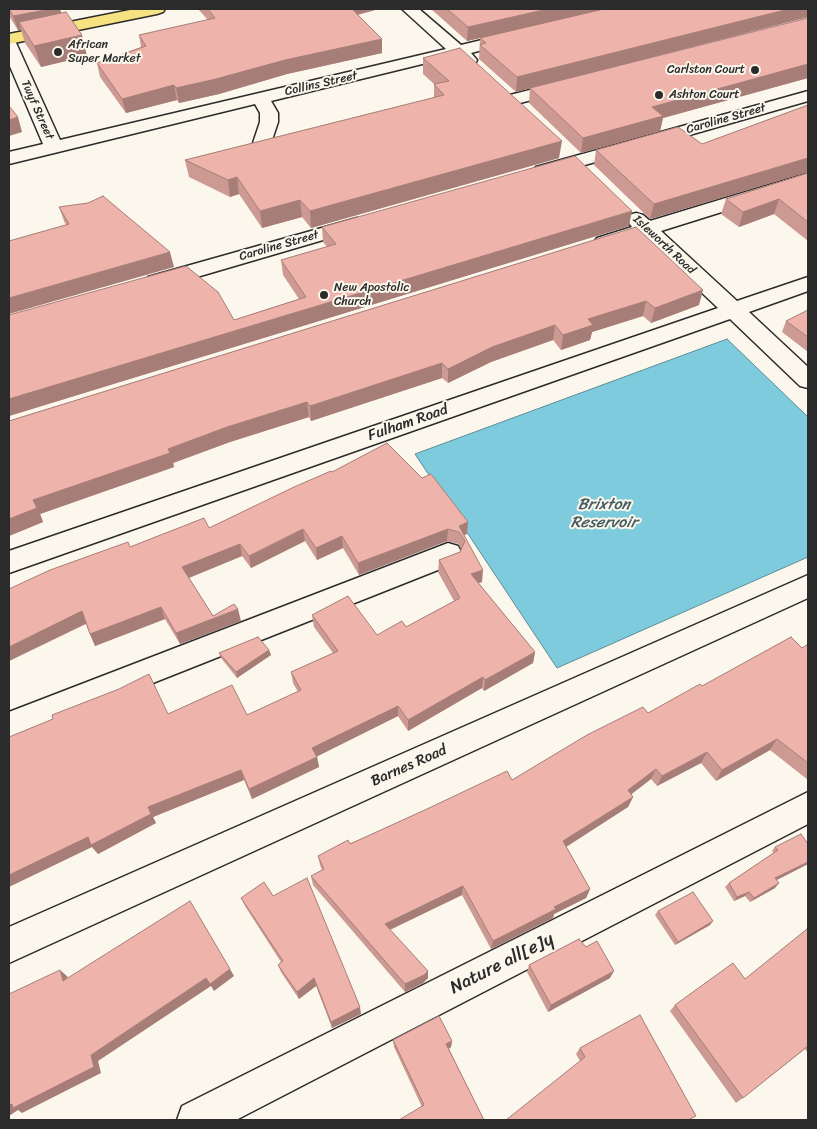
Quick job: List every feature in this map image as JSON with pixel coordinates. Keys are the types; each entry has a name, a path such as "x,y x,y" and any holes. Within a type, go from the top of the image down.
{"main road":[{"path":"9,30 112,9"},
{"path":"9,39 157,9"}],"street":[{"path":"410,9 478,69"},
{"name":"Collins Street","path":"9,158 532,33"},
{"name":"Twyf Street","path":"9,45 54,148"},
{"path":"512,100 579,82"},
{"path":"498,87 526,113"},
{"name":"Caroline Street","path":"529,175 808,96"},
{"path":"260,98 269,113 269,122 261,146"},
{"path":"580,250 808,179"},
{"name":"Isleworth Road","path":"618,202 808,380"},
{"name":"Caroline Street","path":"141,286 378,218"},
{"name":"Fulham Road","path":"9,562 808,284"},
{"path":"9,726 448,554"},
{"name":"Barnes Road","path":"9,946 808,586"},
{"name":"Nature all[e]y","path":"196,1120 808,807"}],"water":[{"name":"Brixton Reservoir","path":"727,339 808,417 808,557 557,668 415,454"}],"building":[{"path":"9,9 51,9 13,16"},
{"path":"208,9 352,9 382,39 285,60 176,88 174,85 122,99 97,63 146,46 139,35 215,18"},
{"path":"447,9 548,9 468,27"},
{"path":"604,9 789,9 517,77 480,45 486,43 480,38"},
{"path":"66,12 82,35 34,46 19,22"},
{"path":"808,18 808,64 652,107 663,116 583,138 530,88"},
{"path":"460,48 562,141 310,211 300,200 260,211 237,177 228,180 185,160 444,95 434,84 449,81 423,58"},
{"path":"808,105 808,158 654,204 596,150 678,127 702,144"},
{"path":"9,106 18,117 9,120"},
{"path":"575,156 632,211 9,399 9,315 186,266 218,292 234,320 306,297 281,260 336,244 322,227"},
{"path":"808,173 808,222 779,199 743,212 726,199"},
{"path":"103,196 170,252 9,298 9,241 69,224 59,207 88,203"},
{"path":"636,227 703,290 655,308 646,301 588,319 593,325 563,335 555,325 492,347 448,369 442,363 310,406 307,402 227,427 168,449 170,453 33,500 37,508 9,519 9,421"},
{"path":"808,310 808,337 786,321"},
{"path":"387,443 422,478 431,474 468,522 459,526 483,570 471,574 535,652 485,680 483,677 408,720 398,706 312,748 317,757 249,789 241,770 148,807 151,814 91,845 88,837 9,875 9,737 53,719 52,715 119,689 149,674 168,714 232,685 247,715 301,690 291,672 338,651 312,615 348,596 377,635 402,621 406,627 460,598 439,560 460,552 465,541 459,532 448,529 358,563 342,536 316,548 303,529 249,556 240,544 182,567 213,616 234,604 238,609 176,633 161,607 90,634 82,611 9,647 9,589 50,570 128,542 130,547 204,518 209,528 294,487 332,472"},
{"path":"258,637 269,650 236,672 219,653"},
{"path":"791,637 802,648 808,644 808,763 777,739 722,770 707,752 662,776 656,769 628,790 633,797 563,841 590,889 554,907 556,909 493,941 463,886 385,924 428,971 424,975 405,984 311,876 324,869 318,856 348,840 350,844 507,771 512,780 587,735 643,707 648,713 700,684 702,686"},
{"path":"801,834 808,844 808,862 775,878 779,883 754,898 749,892 737,897 729,883 778,850 775,847"},
{"path":"307,878 360,1007 331,1022 314,978 297,992 278,965 283,961 241,898 264,882 273,896"},
{"path":"693,892 713,921 678,942 658,911"},
{"path":"190,901 230,969 210,984 206,978 91,1055 94,1067 13,1108 12,1104 9,1105 9,994 60,970 63,981"},
{"path":"807,929 808,1046 743,1098 675,1005 733,963 745,979"},
{"path":"579,939 586,947 597,941 614,971 551,1005 529,965"},
{"path":"640,1015 696,1116 688,1120 506,1120 585,1057 580,1048"},
{"path":"439,1016 452,1041 446,1044 484,1120 399,1120 424,1105 393,1040"}],"place":[{"name":"African Super Market","path":"58,52"},
{"name":"Carlston Court","path":"755,70"},
{"name":"Ashton Court","path":"659,95"},
{"name":"New Apostolic Church","path":"324,295"}]}
